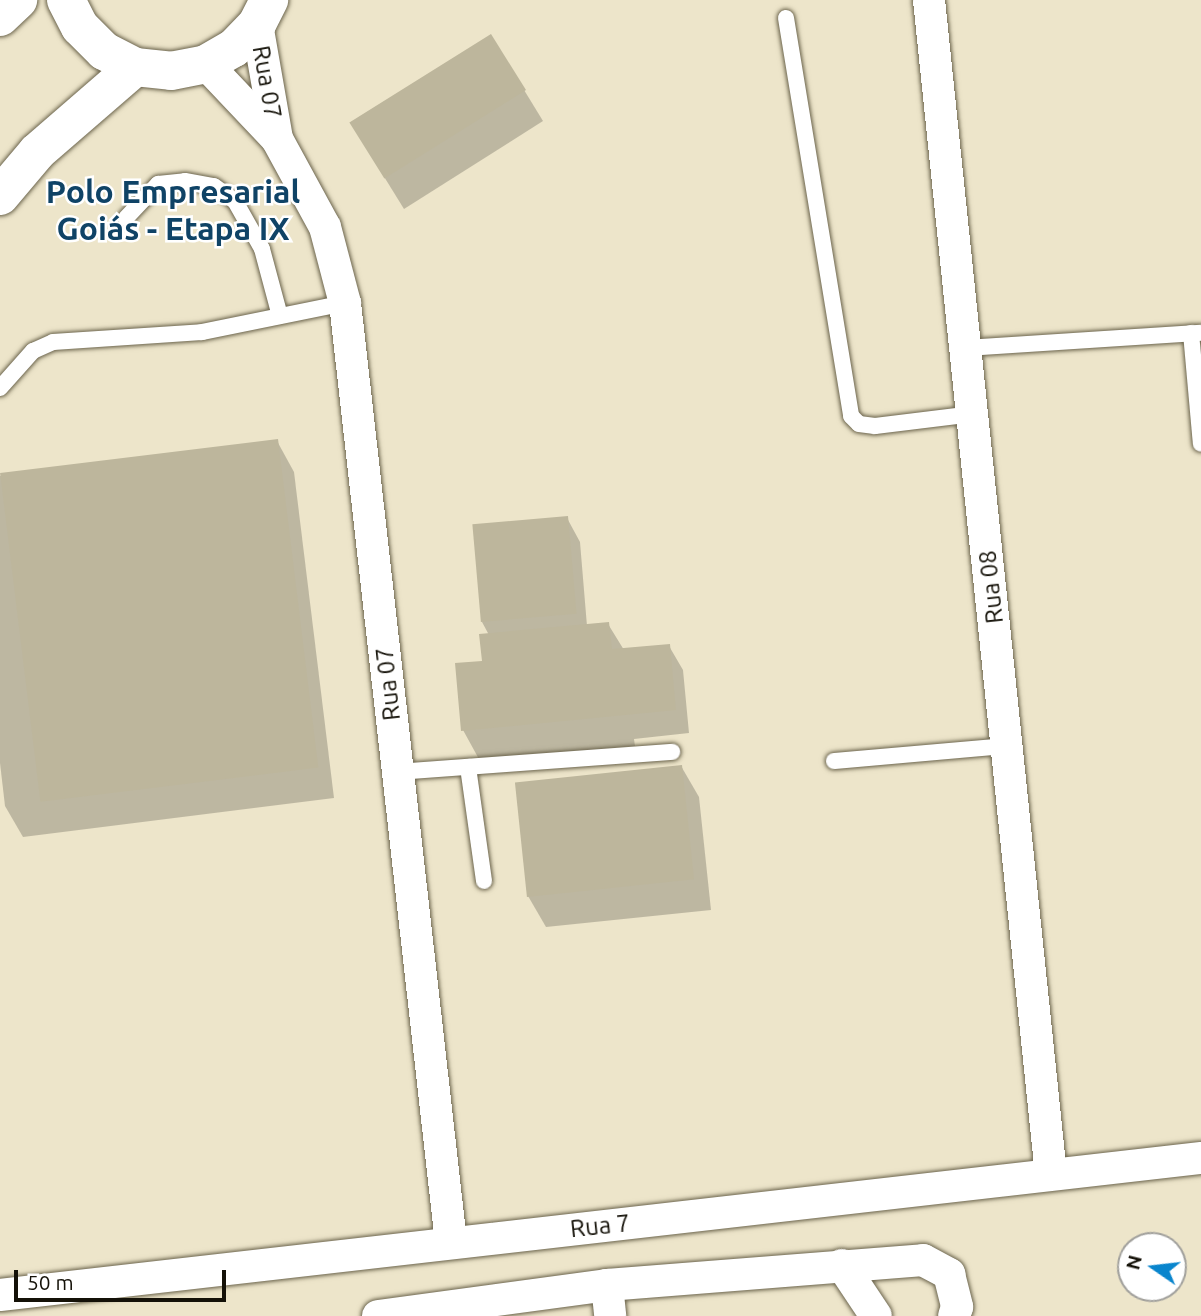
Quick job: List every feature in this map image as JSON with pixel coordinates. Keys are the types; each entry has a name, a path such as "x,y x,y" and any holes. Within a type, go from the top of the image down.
{"street":[{"path":"0,17 18,0"},
{"path":"66,0 88,35 104,51 135,67 171,71 206,64 234,48 263,12"},
{"name":"Rua 08","path":"929,0 1051,1175"},
{"name":"Rua 07","path":"263,12 277,139"},
{"name":"Rua 07","path":"206,64 277,139 325,227 345,303 451,1242"},
{"path":"0,196 37,152 135,67"},
{"name":"Rua 7","path":"0,1295 1201,1158"},
{"path":"388,1315 609,1301 842,1265 923,1260 948,1274 957,1307 954,1316"},
{"path":"842,1265 876,1316"}],"lane":[{"path":"786,18 851,416 859,424 875,426 973,414"},
{"path":"126,218 158,184 185,181 214,186 235,201 262,249 279,316"},
{"path":"0,388 33,351 53,342 202,332 345,303"},
{"path":"966,348 1196,333 1201,444"},
{"path":"834,761 1007,746"},
{"path":"398,772 672,752"},
{"path":"468,767 484,881"}],"building":[{"path":"491,34 526,90 384,178 349,122"},
{"path":"278,439 318,768 40,802 0,473"},
{"path":"568,516 577,614 481,622 472,524"},
{"path":"609,622 612,649 670,644 676,710 461,731 455,663 482,661 479,634"},
{"path":"682,765 694,879 527,897 515,783"}],"district":[{"name":"Polo Empresarial Goiás - Etapa IX","path":"173,210"}]}
